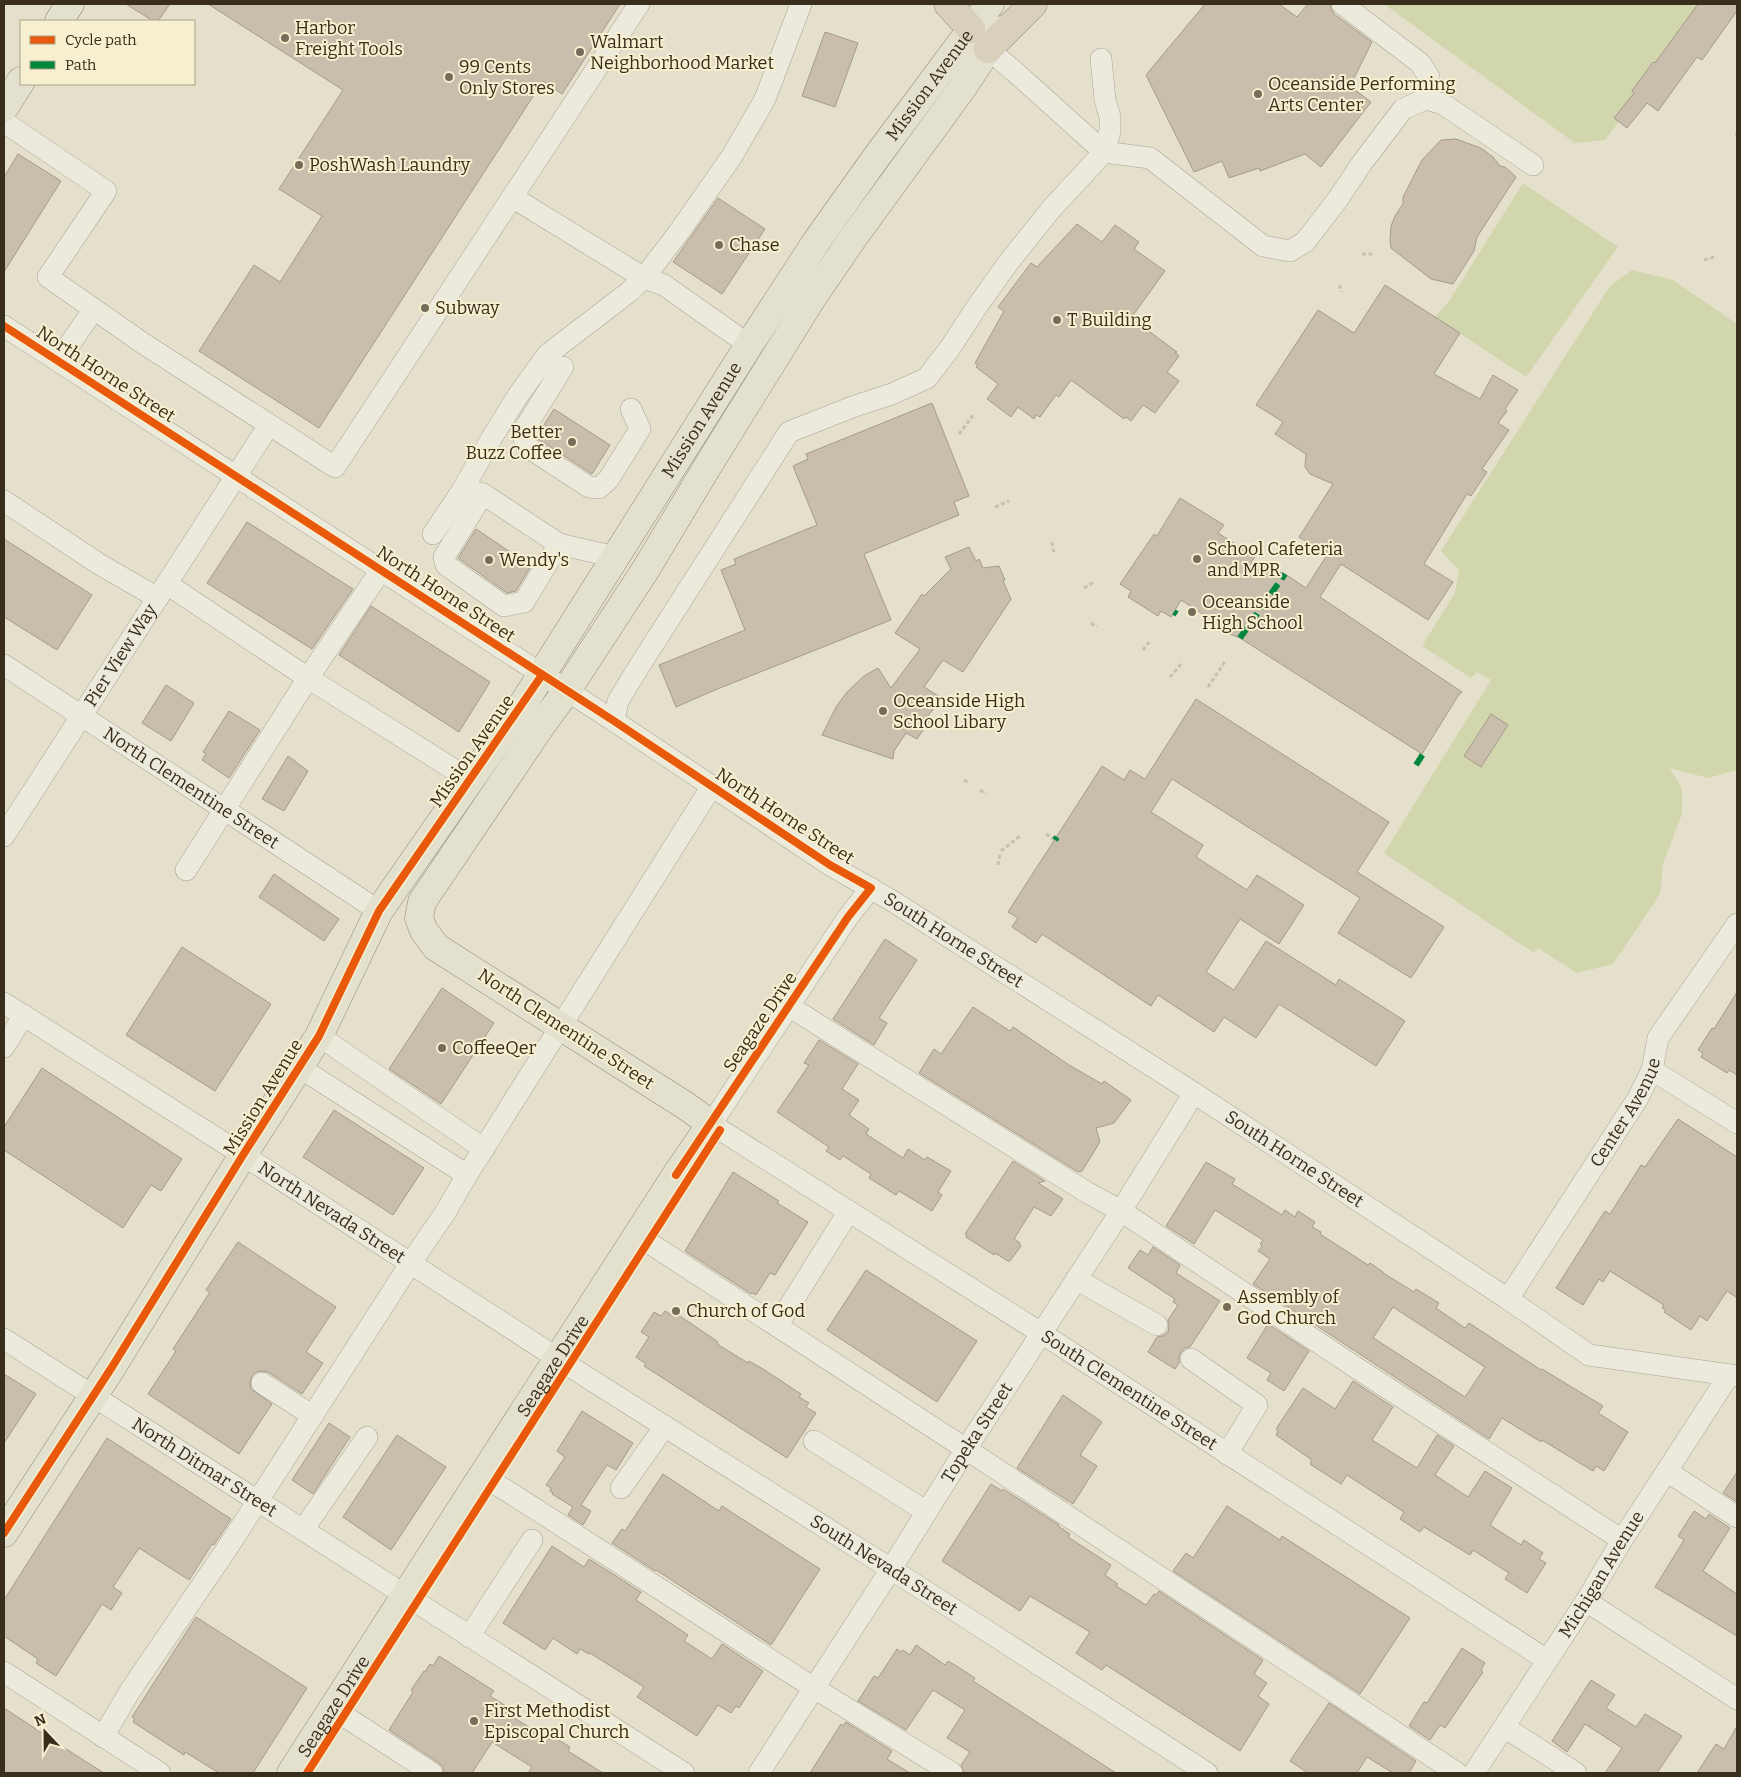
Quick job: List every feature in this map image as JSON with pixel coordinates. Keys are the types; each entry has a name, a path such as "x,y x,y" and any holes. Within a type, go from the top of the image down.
{"highway":[{"path":"948,4 979,39 1033,4"}],"main road":[{"path":"60,20 70,4"},
{"name":"Mission Avenue","path":"424,932 419,918 422,902 540,726 567,690 646,569 812,298 853,238 963,87 990,4"},
{"name":"Mission Avenue","path":"8,1516 112,1367 243,1155 300,1067 319,1036 379,911 542,675 749,345 821,235 875,159 979,39 1024,4"},
{"path":"4,108 20,82"},
{"path":"709,464 715,430 757,360 755,352 749,345"},
{"name":"North Clementine Street","path":"424,932 436,946 686,1106 710,1124"},
{"path":"676,1175 689,1146 691,1126 686,1106"},
{"name":"Seagaze Drive","path":"291,1773 557,1358 710,1124"}],"street":[{"path":"4,122 106,191 48,277 144,344 335,467 639,4"},
{"path":"560,544 524,602 504,606 446,565 444,557 473,492 491,439 518,394 548,354 606,311 644,278 679,232 732,156 765,99 801,4"},
{"path":"1342,4 1420,63 1429,76 1426,86 1426,99"},
{"path":"979,39 1104,152 1150,158 1263,246 1290,250 1305,242 1404,109 1426,99 1443,104 1533,165"},
{"path":"614,721 618,701 631,679 789,432 855,406 892,394 927,378 950,348 1008,263 1069,189 1104,152 1110,131 1110,117 1100,58"},
{"path":"512,197 644,278 664,285 749,345"},
{"path":"58,361 94,309"},
{"name":"North Horne Street","path":"4,326 567,690 830,865 871,888"},
{"path":"563,367 525,428 524,439 529,448 589,487 599,488 608,480 640,429 631,409"},
{"name":"Pier View Way","path":"4,836 269,425"},
{"path":"433,534 473,492"},
{"path":"473,492 560,544 615,557"},
{"path":"4,501 99,564 162,591 308,678 469,780"},
{"path":"186,870 308,678 381,570"},
{"name":"North Clementine Street","path":"4,665 379,911"},
{"path":"103,1737 151,1660 258,1502 410,1264 445,1213 712,786"},
{"name":"Seagaze Drive","path":"710,1124 848,918 871,888"},
{"name":"South Horne Street","path":"871,888 1194,1093 1508,1299 1588,1355 1733,1376"},
{"name":"Center Avenue","path":"1508,1299 1638,1098 1652,1070 1658,1038 1737,924"},
{"name":"North Nevada Street","path":"4,1003 557,1358"},
{"path":"789,1006 1037,1161 1121,1211 1366,1375 1622,1540"},
{"path":"4,1047 24,1015"},
{"path":"319,1036 484,1149"},
{"path":"300,1067 467,1175"},
{"path":"1652,1070 1737,1123"},
{"name":"Topeka Street","path":"759,1773 1121,1211 1194,1093"},
{"name":"South Clementine Street","path":"710,1124 1041,1333 1547,1660"},
{"path":"777,1326 849,1211"},
{"path":"637,1235 966,1449 1457,1773"},
{"path":"1076,1279 1157,1325"},
{"name":"North Ditmar Street","path":"4,1339 684,1773"},
{"name":"South Nevada Street","path":"557,1358 891,1569 1207,1773"},
{"path":"1191,1359 1257,1405 1227,1454"},
{"name":"Michigan Avenue","path":"1474,1773 1586,1601 1622,1540 1733,1376"},
{"path":"262,1383 313,1416"},
{"path":"621,1488 665,1426"},
{"path":"303,1530 367,1437"},
{"path":"814,1442 927,1512"},
{"path":"1668,1472 1737,1517"},
{"path":"482,1476 814,1688 952,1773"},
{"path":"470,1636 532,1540"},
{"path":"1586,1601 1737,1699"},
{"path":"4,1672 160,1773"},
{"path":"332,1708 432,1773"},
{"path":"1504,1727 1576,1773"}],"path":[{"path":"1362,254 1373,254"},
{"path":"1704,260 1714,257"},
{"path":"1339,285 1342,292"},
{"path":"959,434 974,414"},
{"path":"995,507 1009,501"},
{"path":"1052,542 1054,554"},
{"path":"1084,588 1094,582"},
{"path":"1091,624 1097,627"},
{"path":"1143,650 1149,642"},
{"path":"1208,687 1226,660"},
{"path":"1170,677 1181,664"},
{"path":"968,693 975,697"},
{"path":"964,780 969,783"},
{"path":"980,790 986,794"},
{"path":"1046,834 1055,840"},
{"path":"998,865 1001,853 1020,836"}],"green space":[{"path":"1384,4 1708,4 1605,140 1575,143"},
{"path":"1523,183 1618,247 1526,377 1435,317 1449,301"},
{"path":"1632,270 1673,280 1737,324 1737,770 1708,778 1670,768 1682,789 1682,814 1663,864 1660,894 1613,964 1577,973 1538,948 1534,953 1384,853 1491,680 1477,672 1471,678 1422,646 1455,593 1459,570 1441,551 1610,286"}],"building":[{"path":"126,4 170,4 159,20 151,20"},
{"path":"208,4 620,4 562,94 543,81 319,428 199,351 254,265 280,282 322,216 279,189 343,90"},
{"name":"Oceanside Performing Arts Center","path":"1205,4 1279,4 1297,17 1308,4 1330,4 1334,14 1372,42 1350,86 1371,102 1321,167 1305,154 1260,171 1259,168 1229,178 1222,161 1194,172 1146,75"},
{"path":"1698,4 1737,4 1737,11 1702,60 1697,57 1658,111 1647,103 1627,128 1614,118 1634,93 1632,91 1653,62 1655,63"},
{"path":"825,32 858,43 835,107 802,96"},
{"path":"1456,139 1481,148 1493,157 1500,166 1505,167 1516,177 1477,237 1474,251 1453,284 1431,279 1391,248 1390,240 1391,226 1395,216 1403,204 1403,197 1422,160 1441,140"},
{"path":"18,154 61,181 4,272 4,177"},
{"name":"Chase","path":"718,198 765,229 722,294 673,262"},
{"name":"T Building","path":"1077,224 1102,242 1115,225 1139,242 1134,249 1165,271 1131,318 1177,352 1175,353 1179,356 1167,372 1179,381 1155,413 1143,405 1131,421 1126,417 1124,419 1071,380 1059,397 1056,395 1040,417 1036,415 1034,419 1018,407 1011,417 987,399 998,384 976,367 978,365 975,363 1004,311 998,307 1031,263 1037,267"},
{"path":"1385,285 1460,333 1434,374 1480,399 1493,375 1518,390 1498,423 1509,430 1482,469 1487,472 1471,496 1467,494 1424,564 1453,582 1428,620 1341,564 1320,597 1462,692 1422,754 1240,638 1227,633 1229,631 1181,600 1171,617 1161,611 1158,616 1128,597 1131,591 1120,584 1154,534 1157,536 1180,498 1224,525 1218,533 1255,557 1251,562 1285,574 1306,588 1327,555 1299,537 1333,484 1310,474 1305,467 1306,454 1275,434 1283,422 1256,405 1318,310 1354,333"},
{"path":"932,403 969,496 954,502 959,515 864,554 891,620 676,707 659,665 745,630 721,570 736,564 734,559 817,525 793,466 808,459 806,454"},
{"name":"Better Buzz Coffee","path":"554,409 610,445 592,474 538,439 537,436"},
{"path":"247,522 353,589 312,649 207,583"},
{"name":"Wendy's","path":"476,529 531,566 516,591 507,593 458,558"},
{"path":"4,539 92,595 57,650 4,617"},
{"path":"969,547 976,561 979,559 983,568 999,566 1011,599 963,672 943,660 924,687 942,698 927,717 930,720 917,739 906,733 894,751 893,759 822,735 836,707 847,692 864,676 878,668 891,688 920,649 895,633 922,594 924,596 951,569 945,557"},
{"path":"371,606 490,682 459,732 339,655"},
{"path":"166,685 194,703 171,741 142,723"},
{"path":"1196,699 1389,822 1357,872 1444,927 1411,978 1338,933 1360,898 1172,779 1151,812 1203,845 1196,857 1247,890 1257,875 1304,905 1279,944 1240,919 1206,972 1234,990 1266,941 1336,985 1339,979 1405,1021 1376,1066 1279,1004 1256,1038 1224,1017 1214,1032 1158,995 1151,1006 1042,934 1036,943 1012,927 1018,918 1008,912 1102,766 1124,780 1130,770 1145,779"},
{"path":"229,711 260,730 229,778 202,760 206,753 203,752"},
{"path":"1491,714 1508,725 1481,767 1464,756"},
{"path":"288,756 308,771 284,811 262,799"},
{"path":"274,874 339,919 324,941 259,897"},
{"path":"885,939 917,960 879,1018 887,1023 874,1045 833,1019"},
{"path":"182,947 271,1004 215,1091 126,1035"},
{"path":"442,988 494,1023 441,1104 389,1069"},
{"path":"1737,992 1737,1075 1729,1070 1727,1073 1701,1057 1703,1053 1698,1050 1712,1028 1714,1029"},
{"path":"973,1007 1010,1031 1013,1027 1069,1065 1102,1084 1104,1081 1131,1100 1114,1123 1096,1128 1100,1142 1082,1171 1078,1172 919,1073 934,1049 941,1054"},
{"path":"819,1040 858,1064 842,1089 859,1100 849,1115 869,1129 866,1134 903,1158 908,1149 925,1160 927,1157 951,1171 938,1192 942,1195 932,1211 899,1191 896,1195 869,1178 871,1174 843,1156 840,1160 826,1151 829,1147 777,1112 809,1065 804,1063"},
{"path":"42,1068 182,1159 161,1191 151,1185 123,1228 4,1150 4,1127"},
{"path":"334,1110 424,1168 393,1215 303,1157"},
{"path":"1678,1119 1737,1157 1737,1298 1727,1291 1707,1321 1700,1316 1691,1330 1664,1312 1666,1310 1662,1308 1664,1305 1610,1271 1603,1282 1599,1279 1583,1305 1556,1288 1605,1211 1610,1214 1641,1165 1645,1167"},
{"path":"1013,1161 1045,1181 1038,1183 1063,1199 1051,1216 1034,1207 1014,1239 1021,1246 1010,1261 1008,1261 995,1253 994,1255 966,1237 967,1235 965,1234"},
{"path":"1206,1162 1235,1179 1232,1184 1282,1215 1285,1210 1295,1217 1298,1211 1315,1222 1312,1227 1321,1232 1320,1234 1368,1265 1370,1263 1414,1292 1416,1289 1439,1303 1436,1308 1465,1328 1469,1323 1541,1370 1603,1406 1598,1413 1628,1432 1604,1471 1596,1466 1593,1471 1502,1418 1489,1439 1253,1284 1270,1259 1258,1251 1262,1246 1260,1244 1263,1240 1215,1210 1194,1244 1166,1226","holes":["1393,1307 1485,1367 1465,1397 1373,1338"]},
{"path":"733,1172 808,1222 775,1275 770,1273 756,1295 751,1294 685,1251"},
{"path":"238,1242 336,1307 306,1352 323,1363 302,1394 268,1372 256,1372 252,1376 251,1389 272,1404 239,1454 148,1394 176,1351 173,1349 210,1292 206,1290"},
{"path":"1153,1247 1180,1265 1176,1273 1220,1301 1190,1347 1185,1348 1181,1352 1179,1363 1175,1369 1148,1352 1157,1337 1163,1336 1168,1332 1168,1320 1178,1305 1173,1302 1175,1299 1128,1268 1140,1250 1148,1255"},
{"path":"866,1270 977,1341 937,1402 827,1330"},
{"path":"665,1311 675,1317 677,1314 718,1342 717,1344 748,1363 749,1361 763,1369 801,1394 799,1397 809,1403 806,1407 816,1413 787,1458 644,1366 646,1364 636,1357 649,1337 641,1332 654,1312 661,1316"},
{"path":"1268,1324 1309,1351 1284,1391 1267,1380 1271,1373 1247,1358"},
{"path":"4,1374 36,1394 4,1443"},
{"path":"1353,1381 1393,1407 1372,1440 1417,1468 1437,1435 1454,1446 1435,1475 1468,1497 1485,1471 1512,1488 1490,1525 1521,1545 1524,1540 1543,1553 1539,1559 1546,1563 1527,1593 1505,1579 1509,1573 1473,1550 1470,1555 1424,1527 1420,1532 1400,1519 1404,1512 1347,1475 1341,1484 1310,1464 1312,1460 1276,1435 1278,1431 1276,1429 1303,1388 1335,1409"},
{"path":"1063,1395 1102,1422 1080,1455 1097,1466 1073,1504 1017,1468"},
{"path":"582,1411 633,1443 616,1470 607,1465 581,1505 591,1511 583,1525 568,1515 573,1507 552,1494 551,1488 546,1485 565,1457 557,1451"},
{"path":"329,1423 350,1437 313,1494 292,1480"},
{"path":"397,1435 446,1467 391,1550 343,1517"},
{"path":"107,1438 231,1519 189,1580 139,1548 113,1587 122,1593 111,1610 102,1604 56,1676 36,1663 38,1659 4,1636 4,1600"},
{"path":"1737,1472 1737,1502 1723,1493"},
{"path":"663,1474 719,1511 722,1506 820,1569 771,1645 612,1543 622,1529 625,1531"},
{"path":"991,1484 1002,1491 1003,1489 1059,1525 1070,1534 1068,1537 1111,1565 1105,1575 1118,1584 1116,1586 1146,1605 1154,1594 1156,1595 1159,1591 1263,1660 1254,1674 1267,1683 1258,1696 1269,1704 1240,1751 1106,1665 1102,1670 1076,1653 1090,1632 1030,1596 1020,1611 942,1561"},
{"path":"1227,1506 1280,1540 1282,1536 1410,1618 1360,1694 1173,1571 1186,1553 1193,1558"},
{"path":"1694,1511 1706,1519 1709,1514 1730,1528 1703,1571 1737,1594 1737,1636 1655,1587 1684,1540 1678,1536"},
{"path":"552,1546 584,1567 589,1559 641,1592 636,1600 688,1635 684,1641 712,1659 722,1644 763,1671 739,1708 736,1706 731,1713 718,1705 697,1736 637,1697 644,1687 590,1653 580,1649 577,1654 553,1638 545,1650 503,1623"},
{"path":"196,1617 307,1688 253,1773 219,1773 185,1752 184,1755 133,1722 135,1719 132,1717"},
{"path":"916,1645 945,1665 948,1661 958,1667 975,1678 973,1681 1116,1773 964,1773 961,1765 970,1752 947,1738 965,1710 933,1690 906,1730 858,1701 874,1676 878,1678 897,1649 901,1652 903,1650 910,1655"},
{"path":"1462,1648 1485,1663 1481,1670 1483,1672 1445,1728 1440,1725 1430,1740 1409,1726 1424,1702 1427,1703"},
{"path":"439,1656 494,1691 490,1696 509,1708 506,1713 550,1740 552,1736 570,1747 568,1751 603,1773 528,1773 532,1767 492,1742 472,1773 444,1773 443,1767 439,1763 389,1730 413,1692 411,1690 424,1671 430,1664 433,1666"},
{"path":"1591,1680 1615,1695 1606,1708 1636,1727 1645,1714 1682,1736 1657,1773 1605,1773 1622,1748 1585,1724 1567,1752 1552,1741"},
{"path":"1329,1703 1416,1761 1409,1773 1393,1773 1367,1757 1357,1773 1308,1773 1290,1761"},
{"path":"4,1708 77,1756 104,1773 4,1773"},
{"path":"846,1722 892,1751 887,1759 910,1773 810,1773 841,1724 843,1726"},
{"path":"1737,1726 1737,1773 1697,1773 1716,1744 1724,1749"}],"marked path":[{"path":"1240,638 1285,574"},
{"path":"1416,765 1423,754"}],"cycle path":[{"path":"4,326 614,721 830,865 871,888 848,917 676,1175"},
{"path":"4,1533 112,1367 319,1036 379,911 542,675"},
{"path":"307,1773 720,1130"}],"place":[{"name":"Harbor Freight Tools","path":"285,38"},
{"name":"Walmart Neighborhood Market","path":"580,52"},
{"name":"99 Cents Only Stores","path":"449,77"},
{"name":"Oceanside Performing Arts Center","path":"1258,94"},
{"name":"PoshWash Laundry","path":"299,165"},
{"name":"Chase","path":"719,245"},
{"name":"Subway","path":"425,308"},
{"name":"T Building","path":"1057,320"},
{"name":"Better Buzz Coffee","path":"572,442"},
{"name":"School Cafeteria and MPR","path":"1197,559"},
{"name":"Wendy's","path":"489,560"},
{"name":"Oceanside High School","path":"1192,612"},
{"name":"Oceanside High School Libary","path":"883,711"},
{"name":"CoffeeQer","path":"442,1048"},
{"name":"Assembly of God Church","path":"1227,1307"},
{"name":"Church of God","path":"676,1311"},
{"name":"First Methodist Episcopal Church","path":"474,1721"}]}
